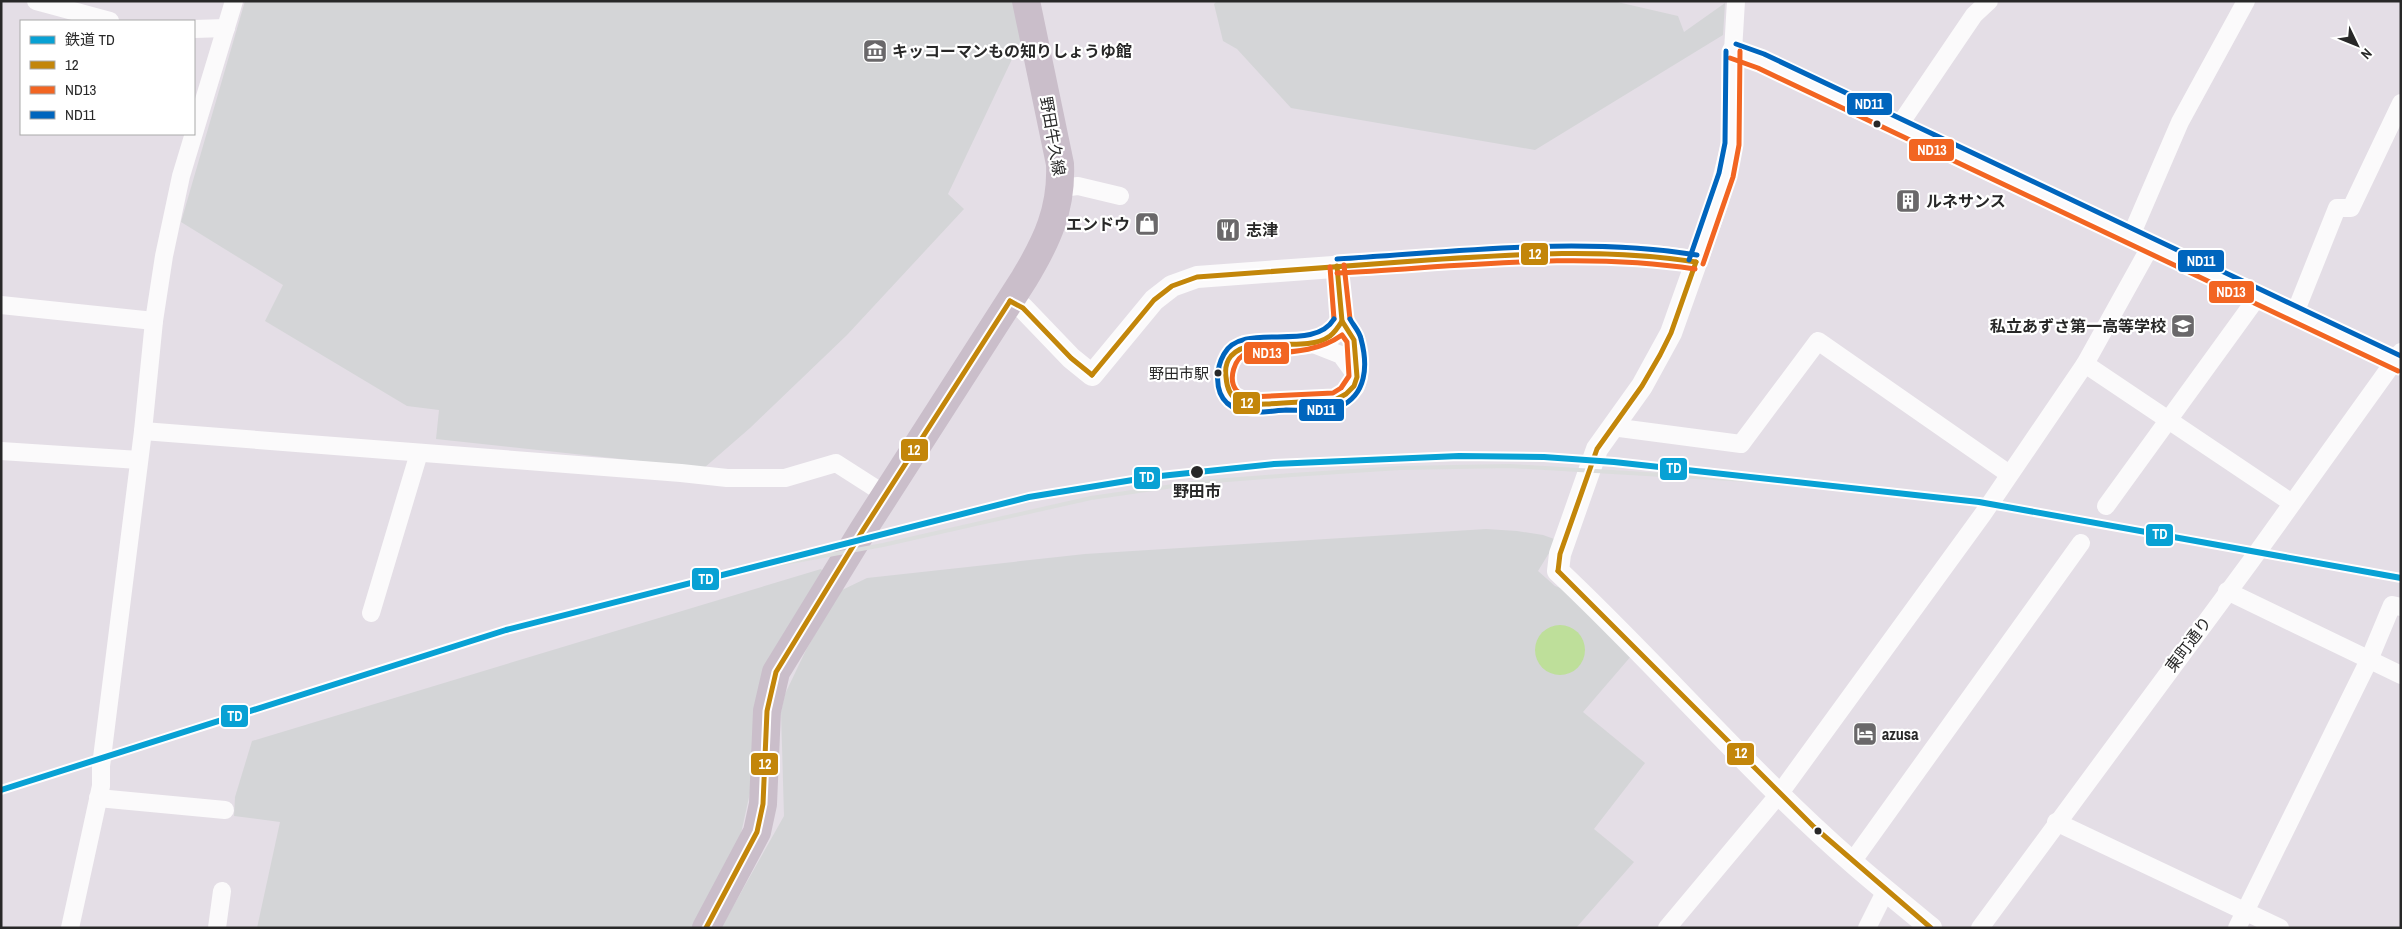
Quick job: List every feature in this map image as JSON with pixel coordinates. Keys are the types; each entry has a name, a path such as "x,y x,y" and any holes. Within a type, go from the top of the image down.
{"main road":[{"name":"野田牛久線","path":"706,928 757,832 763,804 767,711 776,672 1010,301 1045,241 1056,214 1061,188 1060,164 1026,1"}],"street":[{"path":"36,1 106,20"},
{"path":"195,130 234,1"},
{"path":"1736,1 1733,51 1732,144 1721,192 1671,333 1642,386 1597,449 1560,554 1558,571 1613,622 1646,659 1852,862 1931,928"},
{"path":"1898,127 1974,15 1989,1"},
{"path":"1667,928 1780,793 1983,514 2085,364 2140,242 2180,122 2246,1"},
{"path":"195,29 226,28"},
{"path":"1733,51 1761,62 2140,242 2399,359"},
{"path":"2295,313 2337,208 2351,208 2401,103"},
{"path":"70,928 98,798 143,431 154,321 164,256 181,176 193,135"},
{"path":"1061,188 1078,186 1120,196"},
{"path":"1010,301 1023,308 1071,358 1092,375 1154,300 1172,286 1197,277 1336,266 1578,252 1652,255 1696,262"},
{"path":"1336,266 1342,321 1354,340 1357,377 1354,386 1336,400 1248,405 1233,398 1227,390 1225,369 1231,356 1237,350 1244,346 1308,342 1328,338 1342,321"},
{"path":"2106,506 2260,295"},
{"path":"1,305 154,321"},
{"path":"1308,342 1341,355 1357,377"},
{"path":"1612,428 1741,444 1818,342 2009,474"},
{"name":"東町通り","path":"1980,928 2056,822 2399,359"},
{"path":"2085,364 2292,503"},
{"path":"143,431 681,472 727,478 785,478 836,463 886,495"},
{"path":"1,451 139,460"},
{"path":"371,613 419,452"},
{"path":"1852,862 2081,543"},
{"path":"2228,591 2401,675"},
{"path":"2241,920 2369,660 2392,605 2401,607"},
{"path":"98,798 225,810"},
{"path":"2056,822 2241,920 2280,928"},
{"path":"1866,928 1886,890"},
{"path":"217,928 222,891"}],"shaded area":[{"path":"245,1 1014,1 1023,36 948,194 964,209 847,335 750,428 704,468 436,439 439,410 407,406 265,321 283,285 181,222"},
{"path":"1217,1 1613,1 1678,16 1684,32 1725,3 1723,35 1535,150 1291,108 1237,49 1223,41 1214,4"},
{"path":"1486,529 1543,535 1557,540 1538,571 1555,586 1566,590 1632,655 1583,712 1645,763 1594,829 1634,862 1576,928 721,928 784,816 781,712 785,694 806,650 840,591 867,578 1085,554"},
{"path":"821,569 825,574 785,634 740,838 695,928 257,928 280,822 234,816 235,797 252,741"},
{"path":"1560,625 1569,627 1580,636 1585,650 1583,659 1574,670 1560,675 1551,673 1540,664 1535,650 1537,641 1546,630"}],"railway":[{"path":"725,574 883,545 1091,498 1201,482 1400,468 1510,466 1845,486"}],"rail line":[{"name":"TD","path":"1,790 506,630 1029,497 1151,477 1274,464 1459,456 1544,457 1614,462 1979,502 2401,578"}],"transit line":[{"name":"ND11","path":"1736,44 1764,54 2401,356"},
{"name":"ND11","path":"1689,260 1719,173 1725,143 1726,51"},
{"name":"ND13","path":"1703,264 1733,177 1739,145 1740,51"},
{"name":"ND13","path":"1730,58 1758,68 2398,371"},
{"name":"ND11","path":"1337,259 1517,247 1562,246 1652,249 1697,255"},
{"name":"12","path":"1092,375 1154,300 1172,286 1197,277 1528,254 1629,255 1696,262"},
{"name":"ND13","path":"1337,273 1471,264 1561,261 1606,261 1695,269"},
{"name":"12","path":"1558,571 1560,554 1597,449 1642,386 1660,355 1671,333 1696,262"},
{"name":"ND13","path":"1344,265 1350,319"},
{"name":"12","path":"1337,266 1342,321"},
{"name":"ND13","path":"1330,267 1334,319"},
{"name":"12","path":"1010,301 1023,308 1071,358 1092,375"},
{"name":"12","path":"706,928 757,832 763,804 767,711 776,672 863,530 1010,301"},
{"name":"ND11","path":"1334,319 1324,329 1310,334 1261,337 1246,339 1233,344 1224,354 1219,366 1218,386 1223,398 1233,407 1248,412 1327,410 1348,402 1360,387 1364,369 1360,336 1350,319"},
{"name":"12","path":"1342,321 1354,340 1357,377 1354,386 1346,394 1335,400 1258,404 1244,403 1233,397 1227,386 1226,366 1231,356 1240,349 1252,345 1307,344 1319,341 1330,336 1342,321"},
{"name":"ND13","path":"1342,335 1347,342 1349,376 1341,388 1333,393 1249,397 1236,390 1233,380 1234,369 1239,359 1247,353 1299,351 1326,344 1342,335"},
{"name":"12","path":"1558,571 1814,827 1931,928"}],"place":[{"name":"キッコーマンもの知りしょうゆ館","path":"875,51"},
{"name":"ルネサンス","path":"1908,201"},
{"name":"エンドウ","path":"1147,224"},
{"name":"志津","path":"1228,230"},
{"name":"私立あずさ第一高等学校","path":"2183,326"},
{"name":"野田市駅","path":"1218,373"},
{"name":"野田市","path":"1197,472"},
{"name":"azusa","path":"1865,734"}]}
